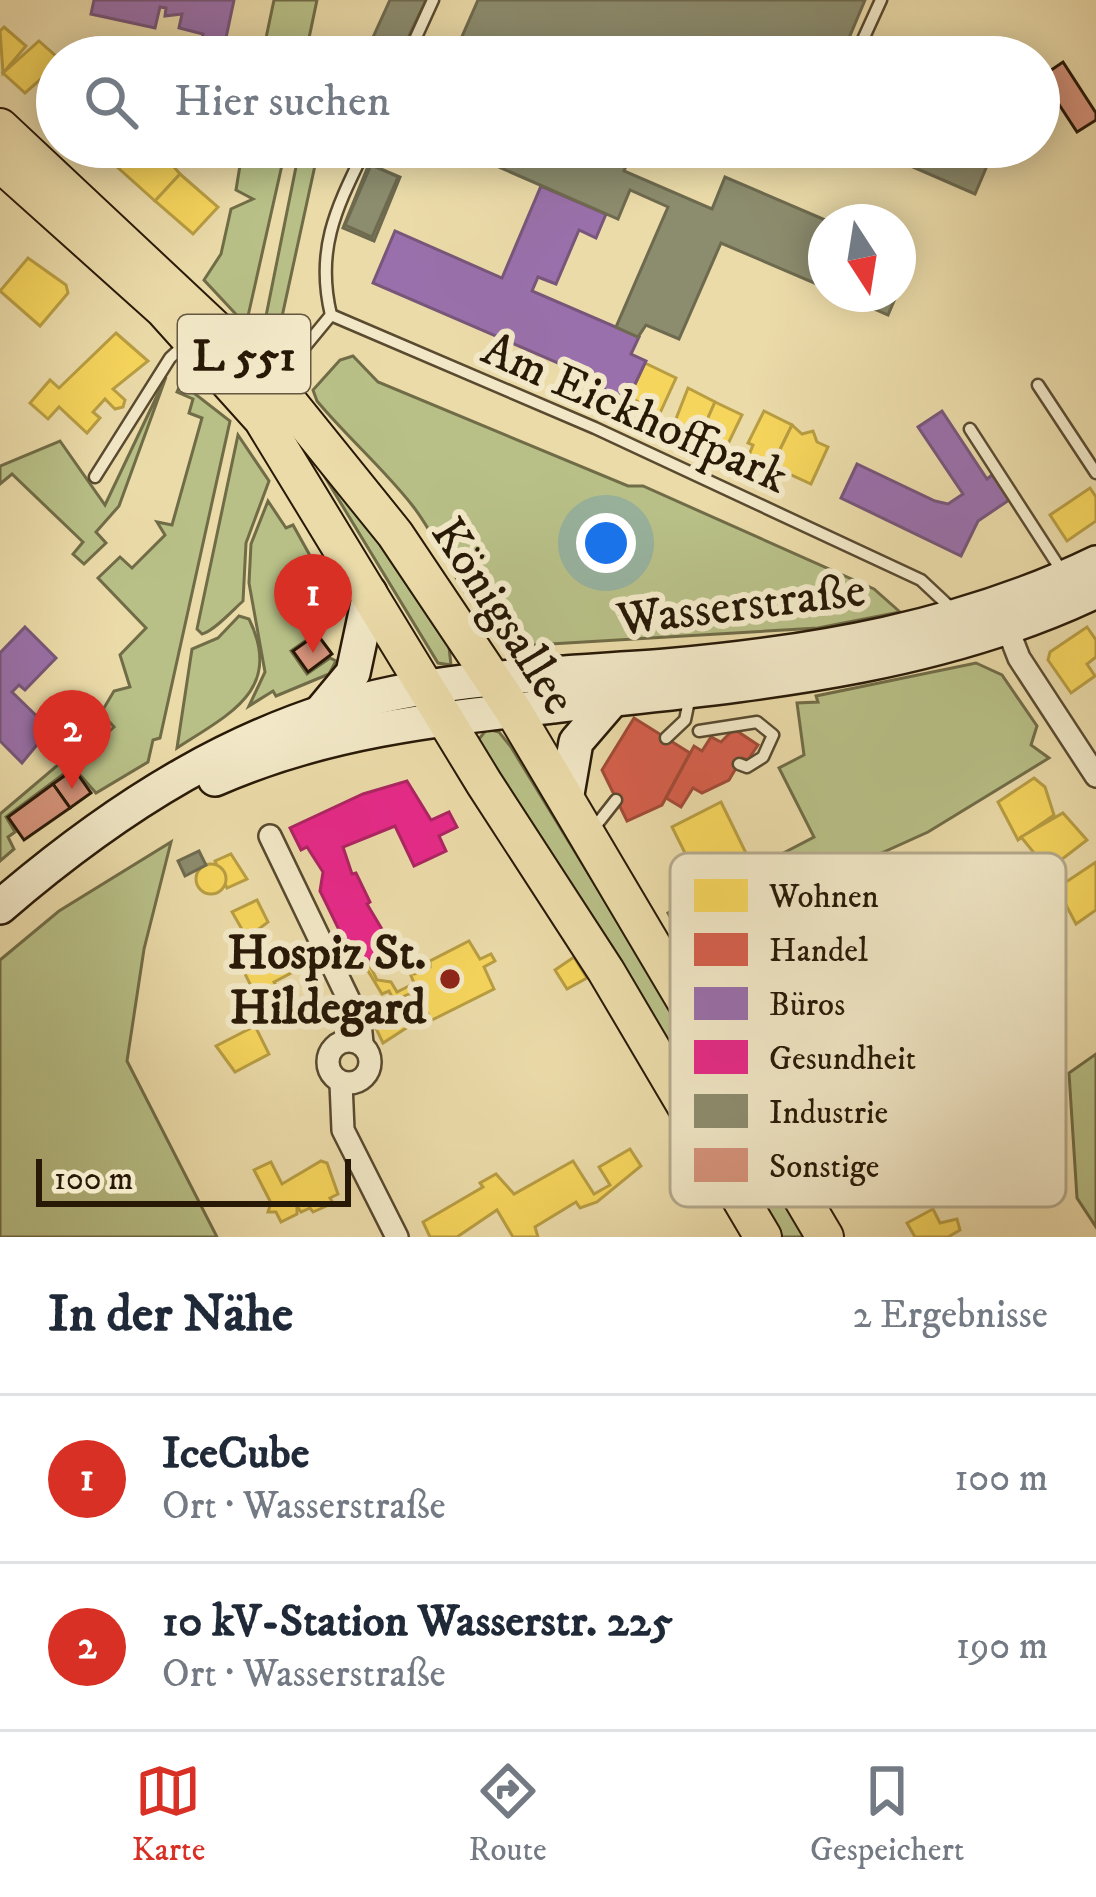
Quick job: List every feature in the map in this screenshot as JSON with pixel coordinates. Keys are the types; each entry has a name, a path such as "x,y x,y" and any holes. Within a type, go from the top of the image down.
{"main road":[{"name":"Königsallee","path":"0,127 36,161"},
{"name":"Königsallee","path":"0,163 191,338 284,450 433,702 607,971 670,1078"},
{"name":"Königsallee","path":"44,168 274,383 395,534 503,695 670,974"},
{"name":"Wasserstraße","path":"503,695 613,699 876,663 1002,616 1086,578"},
{"path":"319,714 353,673 370,593"},
{"name":"Wasserstraße","path":"0,907 146,796 216,754 319,714 503,695 688,691"},
{"name":"Wasserstraße","path":"566,800 576,742 613,699"},
{"name":"Wasserstraße","path":"119,819 275,756 382,725 433,702"},
{"name":"Königsallee","path":"745,1207 763,1237"},
{"name":"Königsallee","path":"808,1207 826,1237"}],"street":[{"path":"1002,616 1018,658 1096,776"},
{"path":"271,836 360,1023 372,1066 353,1081 341,1083 343,1130 397,1237"}],"lane":[{"path":"417,36 434,0"},
{"path":"865,36 880,0"},
{"path":"274,383 331,315 321,274 335,212 356,168"},
{"name":"Am Eickhoffpark","path":"331,315 596,428 921,580 959,629"},
{"path":"95,477 170,358 191,338"},
{"path":"1038,385 1096,473"},
{"path":"970,429 1086,578"},
{"path":"688,691 706,744"},
{"path":"666,738 688,691"},
{"path":"699,730 718,732 758,722 773,735 763,757 747,767 739,764"},
{"path":"588,836 616,800"}],"green space":[{"path":"274,0 317,0 309,36 266,36"},
{"path":"240,168 281,168 246,325 204,280 221,254 231,209 253,199 236,190"},
{"path":"296,168 314,168 278,335 291,341 279,355 261,341"},
{"path":"353,356 378,382 628,486 643,486 874,589 900,612 818,628 517,646 484,619 412,505 317,401 313,390 340,360"},
{"path":"166,377 119,506 96,532 106,543 84,564 73,554 83,542 12,474 0,484 0,466 60,441 105,505"},
{"path":"181,383 230,421 160,738 153,740 148,762 96,793 73,767 6,817 15,832 8,837 14,849 0,861 0,814 72,753 79,759 114,727 101,713 114,691 130,687 120,655 146,628 98,578 120,557 132,568 165,535 157,522 172,525 202,418 189,413 193,399 177,392"},
{"path":"238,435 269,481 246,543 243,601 202,634 197,629"},
{"path":"314,459 363,510 449,647 451,665 438,663"},
{"path":"268,501 286,528 293,525 343,615 291,651 307,674 330,658 336,661 329,674 276,696 273,691 249,706 265,672 249,583 251,544"},
{"path":"239,616 249,619 258,644 255,682 232,711 177,748 192,649 218,638"},
{"path":"976,663 1002,675 1037,726 1031,745 1049,758 928,832 881,853 783,853 814,837 779,768 804,755 797,703 818,702 816,696"},
{"path":"487,729 499,732 511,747 670,1008 670,1067 475,744"},
{"path":"171,842 144,949 127,1061 217,1237 0,1237 0,960 59,911"},
{"path":"1096,1054 1096,1227 1077,1198 1069,1073"},
{"path":"755,1207 792,1207 810,1237 773,1237"}],"building: Wohnen":[{"path":"4,27 26,46 3,73 0,31"},
{"path":"36,44 36,83 25,93 3,73"},
{"path":"118,168 175,168 180,174 155,201"},
{"path":"180,174 218,207 193,234 155,201"},
{"path":"28,258 66,285 68,293 40,326 0,291"},
{"path":"116,333 148,361 113,389 125,400 123,407 115,409 105,399 93,412 100,418 87,433 59,407 48,419 30,403 50,380 59,388"},
{"path":"645,363 676,378 660,413 629,397"},
{"path":"688,388 715,402 700,436 674,424"},
{"path":"715,402 742,415 726,448 700,436"},
{"path":"764,411 792,425 772,466 749,455 753,445 748,443"},
{"path":"792,425 802,434 813,431 817,442 828,447 811,484 772,466"},
{"path":"1090,488 1096,497 1096,521 1067,541 1050,515"},
{"path":"1087,627 1096,640 1096,657 1087,664 1095,676 1071,693 1048,660 1050,652"},
{"path":"1034,778 1045,787 1054,815 1018,840 998,802"},
{"path":"721,802 746,853 685,853 672,827"},
{"path":"1063,813 1087,840 1066,856 1034,853 1021,837"},
{"path":"231,854 247,879 227,888 215,861"},
{"path":"1096,862 1096,910 1076,924 1066,905 1066,882"},
{"path":"211,864 226,879 211,894 196,879"},
{"path":"257,900 268,922 247,938 232,912"},
{"name":"Hospiz St. Hildegard","path":"469,941 480,959 491,954 495,961 484,967 494,989 430,1021 409,971 414,974 430,967 430,961"},
{"path":"280,946 293,972 274,982 278,989 254,992 241,966"},
{"path":"574,957 587,978 567,989 555,970"},
{"path":"366,958 377,980 391,982 397,992 413,984 421,1000 413,1004 409,994 394,1001 389,991 382,994 362,961"},
{"path":"421,1000 428,1014 383,1043 371,1018"},
{"path":"255,1026 269,1054 235,1072 216,1046"},
{"path":"630,1149 641,1166 597,1202 580,1208 576,1202 535,1227 538,1237 513,1237 497,1210 457,1237 430,1237 423,1222 483,1187 480,1183 496,1174 514,1194 573,1161 594,1194 610,1185 599,1167"},
{"path":"321,1161 327,1163 338,1194 330,1198 333,1203 313,1212 310,1208 301,1212 297,1206 297,1214 281,1222 276,1212 268,1212 271,1203 254,1170 271,1162 282,1184"},
{"path":"933,1209 940,1223 957,1219 960,1230 948,1237 915,1237 907,1223"}],"building: Handel":[{"path":"634,718 690,753 662,805 627,821 602,770"},
{"path":"734,729 758,745 748,760 742,758 729,780 702,793 693,788 681,807 666,798 694,746 702,751 711,737 721,742"}],"building: Büros":[{"path":"94,0 234,0 226,36 203,36 179,28 182,14 165,16 166,8 160,7 155,28 91,14"},
{"path":"541,186 606,214 596,238 579,230 556,284 538,277 532,291 639,337 631,354 646,361 628,399 600,387 602,382 373,283 395,231 502,278"},
{"path":"942,411 987,479 992,475 1009,500 978,521 961,556 841,498 857,464 935,501 948,504 963,494 918,427"},
{"path":"25,627 56,658 25,690 19,685 12,692 50,729 22,763 0,741 0,653"}],"building: Gesundheit":[{"path":"407,781 431,820 449,812 457,827 439,836 446,851 414,866 395,826 343,847 352,874 356,873 367,904 392,946 352,971 338,943 344,940 320,891 323,872 307,847 301,850 290,828 363,794"}],"building: Industrie":[{"path":"390,0 426,0 409,36 374,36"},
{"path":"478,0 865,0 850,36 462,36"},
{"path":"367,168 400,177 374,241 343,228"},
{"path":"370,168 398,177 372,237 345,225"},
{"path":"501,168 625,168 712,209 725,177 808,213 808,280 721,243 679,339 646,325 638,337 616,327 668,207 630,190 618,219"},
{"path":"915,168 986,168 975,194"},
{"path":"199,851 206,865 185,876 178,861"}],"building: Sonstige":[{"path":"1063,62 1096,113 1096,120 1077,132 1060,106"},
{"path":"317,634 332,654 308,672 293,651"},
{"path":"74,769 91,793 70,808 53,784"},
{"path":"53,784 70,808 24,840 8,817"}],"place":[{"name":"IceCube","path":"313,653"},
{"name":"10 kV-Station Wasserstr. 225","path":"72,789"},
{"name":"Hospiz St. Hildegard","path":"450,979"}]}
